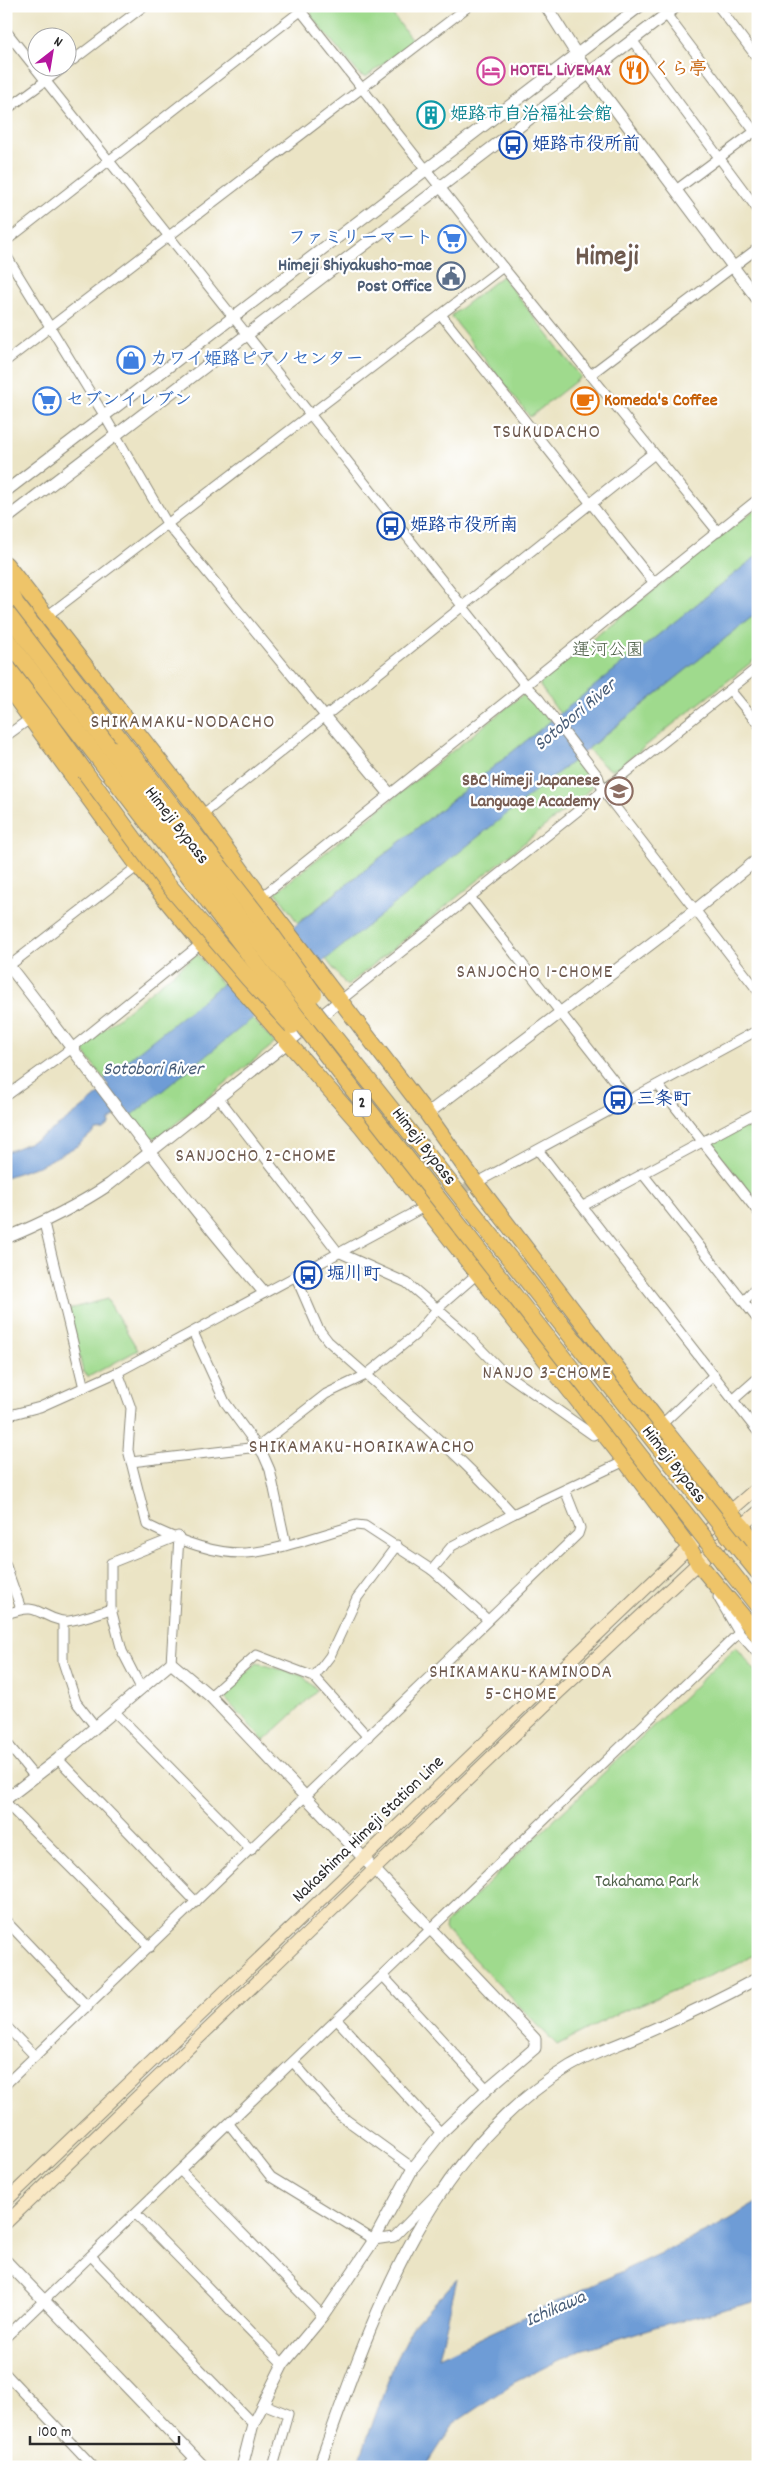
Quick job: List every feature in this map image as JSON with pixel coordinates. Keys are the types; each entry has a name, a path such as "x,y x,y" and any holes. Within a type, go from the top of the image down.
{"highway":[{"path":"6,564 202,815 261,897 427,1114 476,1183 661,1425 758,1546"},
{"path":"6,583 16,604 259,917 317,999 326,1027"},
{"name":"Himeji Bypass","path":"6,612 326,1027 758,1572"},
{"name":"Himeji Bypass","path":"6,638 354,1091 758,1606"},
{"path":"6,660 165,881 248,978 354,1091"},
{"path":"6,685 138,866 205,948 362,1126 625,1461 689,1547 698,1563 758,1635"}],"main road":[{"name":"Nakashima Himeji Station Line","path":"6,2201 689,1547 758,1487"},
{"name":"Nakashima Himeji Station Line","path":"6,2223 375,1871 558,1693 698,1563 758,1512"}],"street":[{"path":"78,56 144,6"},
{"path":"6,361 468,6"},
{"path":"546,6 589,74 758,300"},
{"path":"6,491 640,6"},
{"path":"6,519 676,6"},
{"path":"718,6 758,59"},
{"path":"6,241 302,8 361,89 653,454 718,532"},
{"path":"666,14 757,132 676,190"},
{"path":"6,31 110,160 246,335 538,699 598,776 603,791 694,911 758,990"},
{"path":"632,40 758,210"},
{"path":"6,110 50,78"},
{"path":"590,375 758,248"},
{"path":"6,256 104,415 168,525 389,793"},
{"path":"47,616 442,316 503,267"},
{"path":"442,316 654,583"},
{"path":"202,815 653,454"},
{"path":"6,1096 205,948 261,897 389,793 758,499"},
{"path":"6,1238 44,1223 79,1205 110,1184 288,1040 341,1000 758,667"},
{"path":"730,690 758,724"},
{"path":"6,736 31,718"},
{"path":"427,1114 694,911 758,859"},
{"path":"138,866 8,964 149,1152 222,1244 264,1292"},
{"path":"470,897 562,1012 629,1100"},
{"path":"476,1183 758,1030"},
{"path":"658,1085 758,1212"},
{"path":"218,1097 338,1252 407,1283 464,1332 502,1371 593,1435 601,1431"},
{"path":"583,1206 758,1112"},
{"path":"538,1150 758,1432"},
{"path":"642,1174 758,1320"},
{"path":"6,1416 40,1407 118,1372 424,1207"},
{"path":"44,1223 84,1388"},
{"path":"131,1462 258,1447 326,1394 366,1375 415,1335 438,1308 477,1274"},
{"path":"295,1275 318,1328 328,1341 486,1483 513,1514"},
{"path":"744,1301 758,1286"},
{"path":"193,1332 225,1402 258,1447 270,1470 286,1545"},
{"path":"118,1372 131,1408 128,1450 147,1525 178,1537 228,1552 247,1553 286,1545 356,1525 365,1526 397,1545 432,1570 488,1620"},
{"path":"661,1425 714,1375"},
{"path":"733,1400 758,1378"},
{"path":"432,1570 452,1546 513,1514 625,1461"},
{"path":"6,2084 306,1798 578,1534 580,1528 565,1490"},
{"path":"742,1526 758,1540"},
{"path":"141,1688 122,1651 111,1609 111,1563 178,1537"},
{"path":"6,1800 34,1776 58,1759 171,1663 178,1537"},
{"path":"314,1677 330,1656 357,1598 397,1545"},
{"path":"698,1563 739,1633 758,1654"},
{"path":"6,1566 22,1609"},
{"path":"6,1614 33,1608 63,1622 111,1609"},
{"path":"63,1622 63,1662 76,1702 95,1726"},
{"path":"6,2337 432,1930 739,1633"},
{"path":"210,1696 256,1655 314,1677 368,1737"},
{"path":"171,1663 210,1696 363,1860 535,2039 535,2048 487,2088 441,2132 413,2168 374,2240 322,2316 283,2364 253,2424 242,2467"},
{"path":"114,1711 251,1850"},
{"path":"6,1742 34,1776"},
{"path":"58,1759 196,1902"},
{"path":"6,1803 150,1947"},
{"path":"6,1921 88,2006"},
{"path":"383,1976 487,2088"},
{"path":"229,2124 271,2177 374,2240 394,2236 445,2184 476,2145 518,2102 571,2065 702,2009 758,1978"},
{"path":"337,2020 441,2132"},
{"path":"6,2026 35,2056"},
{"path":"293,2062 340,2116 413,2168"},
{"path":"181,2171 322,2316"},
{"path":"319,2467 354,2367 408,2245 445,2184"},
{"path":"136,2214 283,2364"},
{"path":"91,2256 253,2424"},
{"path":"6,2261 204,2467"},
{"path":"6,2374 94,2467"},
{"path":"263,2404 288,2414 273,2467"},
{"path":"186,2467 195,2458"}],"green space":[{"path":"315,6 386,6 413,41 366,77 360,75 311,16 312,9"},
{"path":"502,276 581,377 530,417 451,316"},
{"name":"運河公園","path":"758,507 758,555 560,714 540,686 541,680"},
{"path":"758,612 758,657 619,767 611,770 602,764 588,749"},
{"path":"525,693 533,697 551,721 298,923 276,892"},
{"path":"579,756 590,772 592,786 586,793 347,986 325,958"},
{"path":"197,954 223,985 104,1079 81,1048"},
{"path":"252,1018 275,1043 158,1138 146,1136 131,1116"},
{"path":"758,1118 758,1202 713,1147 713,1140"},
{"path":"107,1299 138,1350 88,1377 83,1372 69,1309"},
{"name":"Takahama Park","path":"736,1647 758,1674 758,1952 738,1964 617,2014 557,2045 445,1929 446,1923"},
{"path":"257,1663 303,1676 317,1691 264,1741 222,1695"}],"water":[{"name":"Sotobori River","path":"758,555 758,612 131,1116 125,1108 109,1121 109,1124 103,1129 96,1130 77,1146 41,1165 6,1177 6,1152 35,1140 84,1106 109,1086 104,1079"},
{"name":"Ichikawa","path":"758,2202 758,2301 658,2326 578,2351 515,2382 454,2423 426,2467 357,2467 395,2361 412,2327 457,2279 439,2357 714,2228"}],"tunnel":[{"path":"438,1201 476,1183"}],"place":[{"name":"くら亭","path":"634,70"},
{"name":"HOTEL LiVEMAX","path":"491,71"},
{"name":"姫路市自治福祉会館","path":"431,115"},
{"name":"姫路市役所前","path":"513,145"},
{"name":"ファミリーマート","path":"452,239"},
{"name":"Himeji Shiyakusho-mae Post Office","path":"451,276"},
{"name":"カワイ姫路ピアノセンター","path":"131,360"},
{"name":"セブンイレブン","path":"47,401"},
{"name":"Komeda's Coffee","path":"585,401"},
{"name":"姫路市役所南","path":"391,526"},
{"name":"SBC Himeji Japanese Language Academy","path":"619,791"},
{"name":"三条町","path":"618,1100"},
{"name":"堀川町","path":"308,1275"}],"district":[{"name":"Himeji","path":"607,259"},
{"name":"TSUKUDACHO","path":"547,433"},
{"name":"SHIKAMAKU-NODACHO","path":"183,723"},
{"name":"SANJOCHO 1-CHOME","path":"535,973"},
{"name":"SANJOCHO 2-CHOME","path":"256,1157"},
{"name":"NANJO 3-CHOME","path":"547,1374"},
{"name":"SHIKAMAKU-HORIKAWACHO","path":"362,1448"},
{"name":"SHIKAMAKU-KAMINODA 5-CHOME","path":"521,1684"}]}
